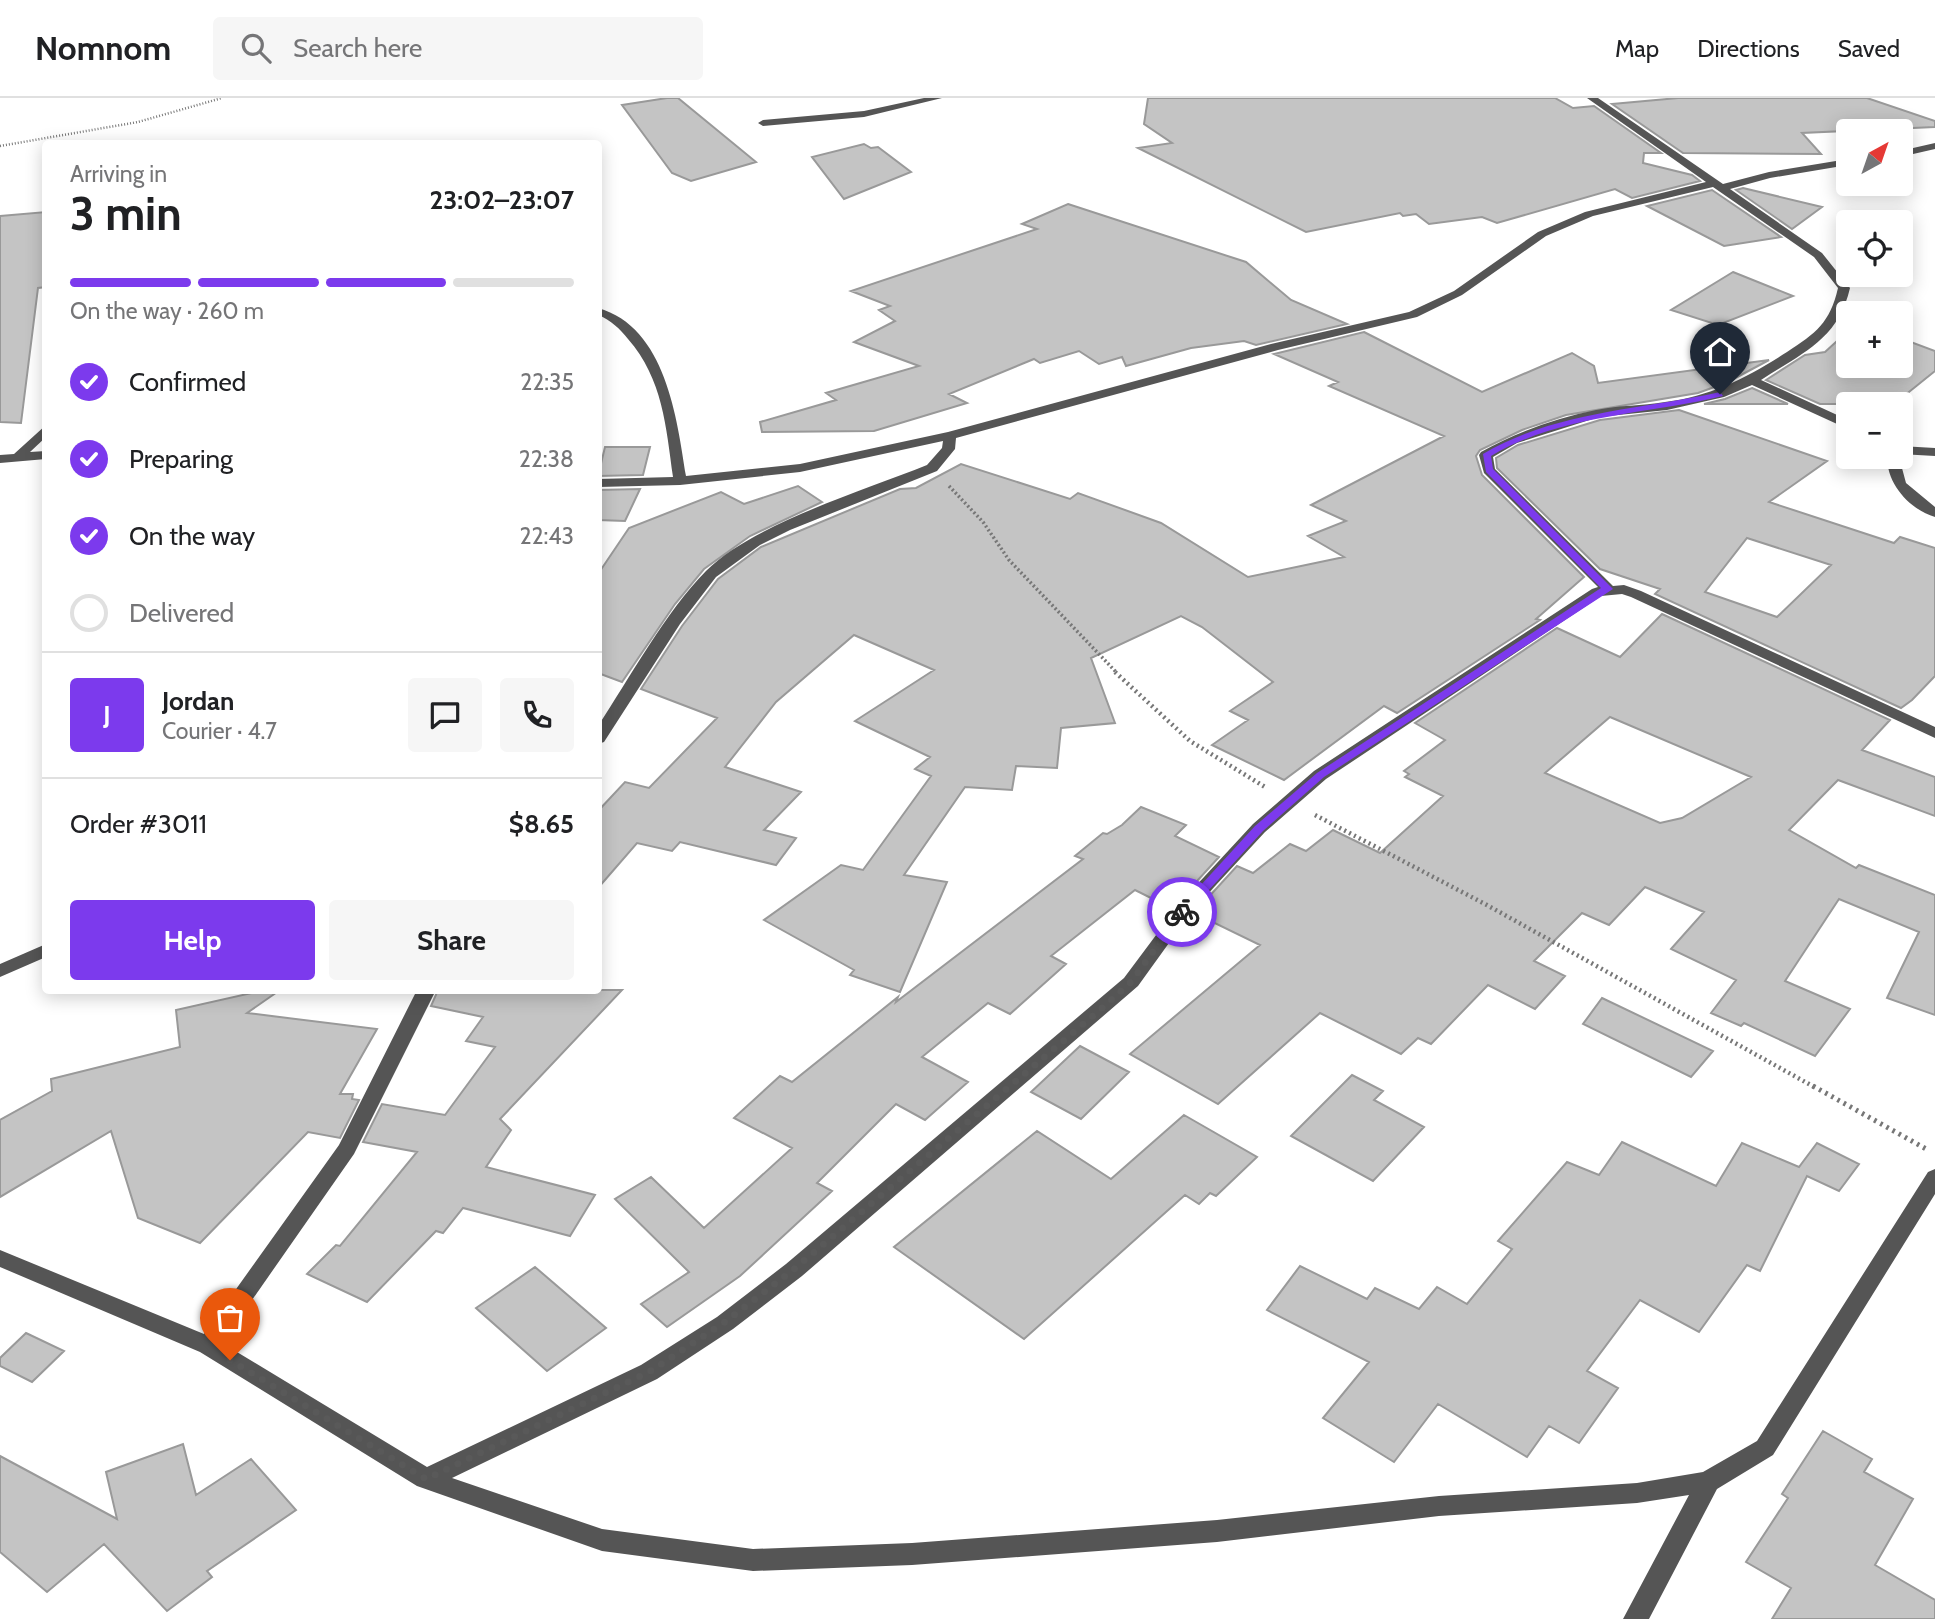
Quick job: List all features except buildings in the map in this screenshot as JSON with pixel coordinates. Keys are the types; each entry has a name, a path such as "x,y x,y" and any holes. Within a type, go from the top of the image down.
{"street":[{"path":"763,123 864,114 937,98"},
{"path":"1600,100 1818,255 1836,274 1844,288 1839,310 1821,335 1752,380 1720,394 1667,406 1598,414 1512,440 1486,455 1489,470 1608,589"},
{"path":"1913,151 1935,146"},
{"path":"602,483 680,481 800,468 950,436 1275,347 1413,315 1458,293 1542,234 1589,215 1769,175 1836,164"},
{"path":"602,313 619,322 636,341 662,383 680,481"},
{"path":"1752,380 1836,419"},
{"path":"18,457 42,433"},
{"path":"602,733 674,622 711,574 755,542 785,527 932,468 948,449 950,436"},
{"path":"1913,451 1935,452"},
{"path":"0,459 42,455"},
{"path":"1892,469 1892,474 1900,487 1935,513"},
{"path":"426,1479 649,1372 725,1322 793,1270 1131,982 1186,906 1259,828 1320,775 1597,592 1608,589 1636,594 1935,733"},
{"path":"0,971 42,952"},
{"path":"208,1346 347,1149 425,994"},
{"path":"0,1258 208,1346 426,1479 601,1540 753,1560 912,1555 1217,1531 1439,1506 1636,1493 1708,1482 1765,1448 1935,1177"},
{"path":"1636,1619 1708,1482"}],"path":[{"path":"0,146 138,122 222,98"},
{"path":"932,468 983,522 1009,560 1125,682 1190,741 1290,802 1485,904 1935,1154"}],"way so far":[{"path":"230,1360 426,1479 649,1372 725,1322 793,1270 1101,1009 1131,982 1164,941 1182,912"}],"route":[{"path":"1182,912 1259,828 1320,775 1597,592 1608,589 1536,514 1489,470 1486,455 1512,440 1598,414 1667,406 1720,394"}]}
